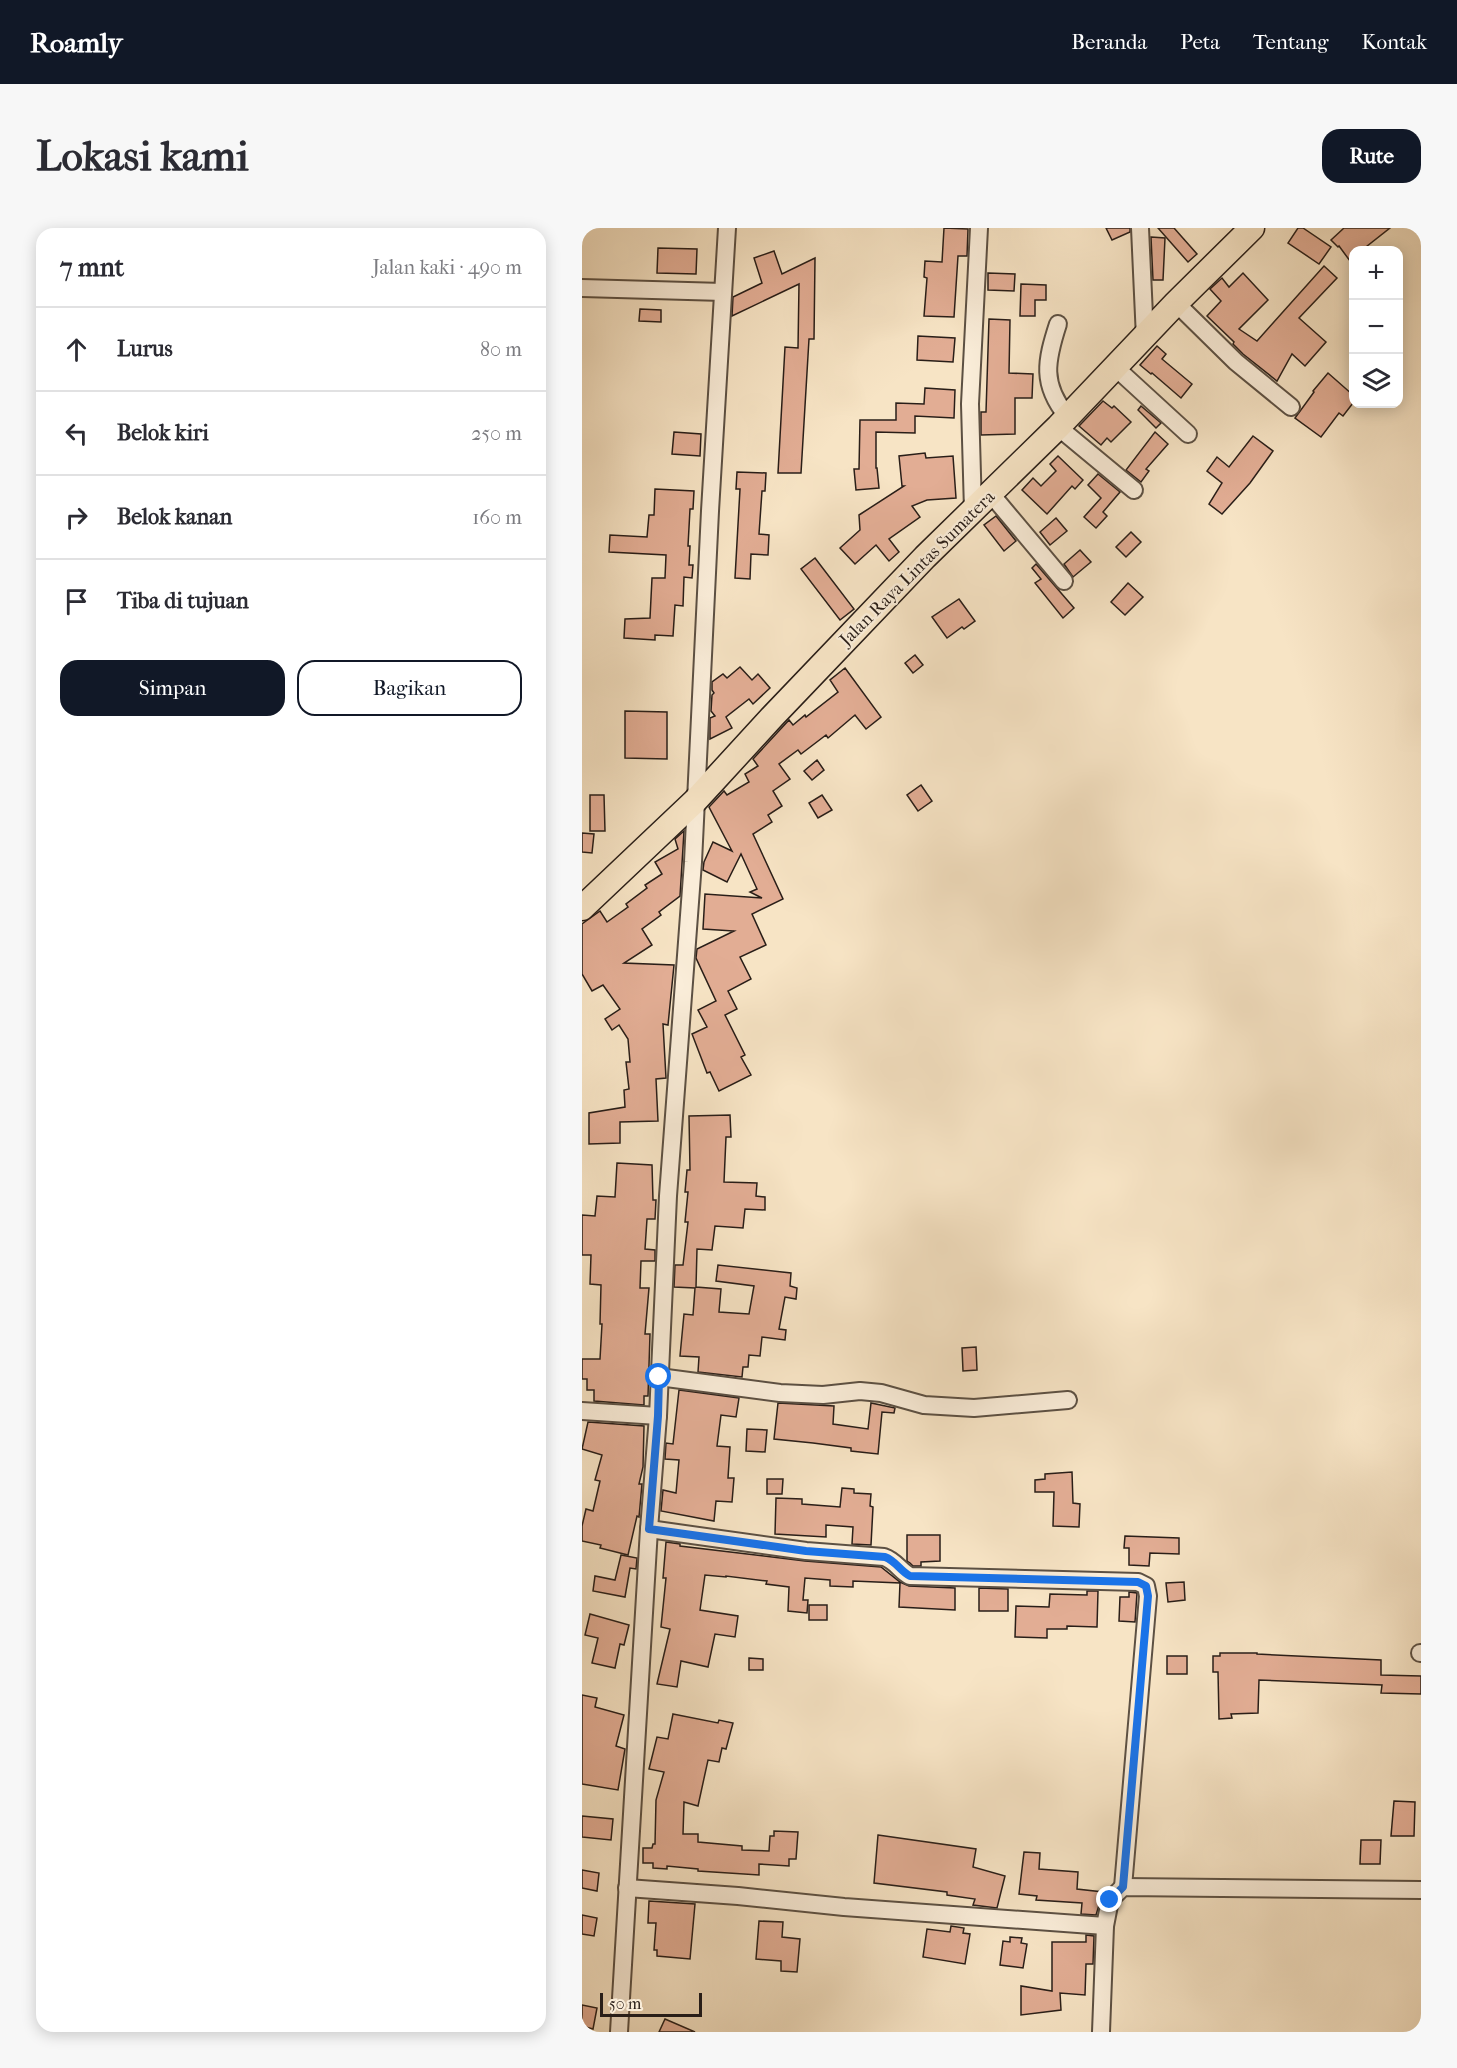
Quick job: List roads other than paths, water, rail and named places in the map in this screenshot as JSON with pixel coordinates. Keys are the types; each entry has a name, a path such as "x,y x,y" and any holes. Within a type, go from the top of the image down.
{"highway":[{"name":"Jalan Raya Lintas Sumatera","path":"582,908 695,801 925,557 1063,422 1176,303 1252,228"}],"street":[{"path":"619,2032 649,1529 658,1416 668,1196 688,940 727,228"},
{"path":"979,228 970,404 982,502 1064,582"},
{"path":"1140,228 1145,338"},
{"path":"582,288 723,292"},
{"path":"1176,303 1236,362 1291,407"},
{"path":"1058,324 1048,355 1048,379 1063,422 1134,490"},
{"path":"1116,368 1188,434"},
{"path":"659,1377 780,1393 823,1395 860,1391 881,1393 924,1405 974,1408 1068,1401"},
{"path":"582,1411 658,1416"},
{"path":"649,1529 806,1551 885,1557 891,1559 910,1576 1138,1582 1146,1586 1148,1596 1123,1887 1110,1900 1105,1926 1101,2032"},
{"path":"1123,1887 1421,1890"},
{"path":"627,1888 1105,1926"}]}
